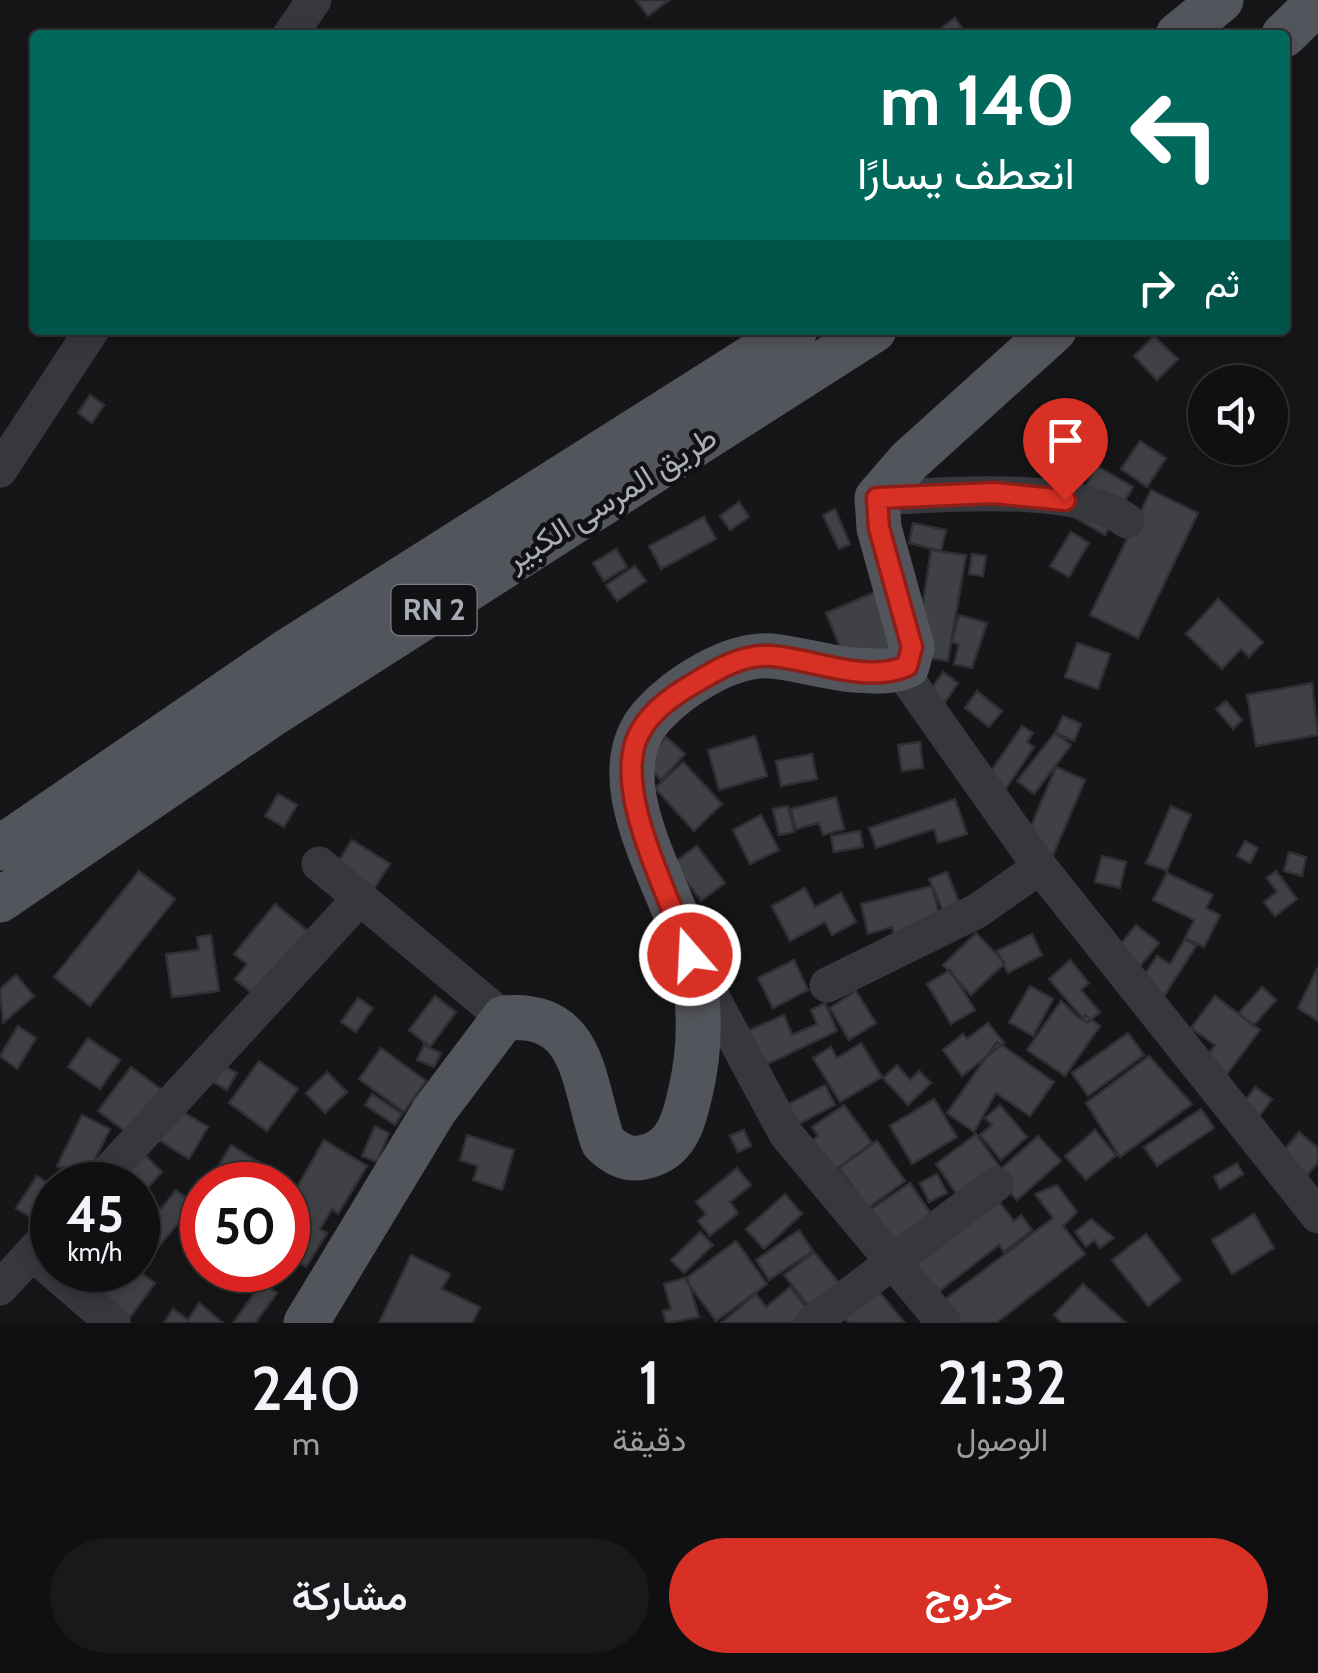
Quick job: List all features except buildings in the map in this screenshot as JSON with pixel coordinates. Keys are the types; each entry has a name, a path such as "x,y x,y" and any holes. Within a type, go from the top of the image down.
{"main road":[{"path":"1184,30 1221,0"},
{"path":"1289,30 1318,2"},
{"name":"طريق المرسى الكبير","path":"0,848 286,652 787,335"},
{"name":"طريق المرسى الكبير","path":"0,900 290,702 866,335"},
{"path":"306,1323 434,1111 504,1018 553,1022 567,1036 604,1142 626,1159 660,1151 676,1136 695,1074 700,1009 690,955 642,827 631,777 638,734 675,694 739,660 767,656 841,669 900,670 911,662 912,647 879,528 877,498 909,460 1048,335"}],"street":[{"path":"293,30 314,0"},
{"path":"0,470 89,335"},
{"path":"877,498 1028,494 1118,515 1126,521"},
{"path":"900,670 1040,867 1318,1216"},
{"path":"319,864 504,1018"},
{"path":"828,986 977,911 1040,867"},
{"path":"118,1162 288,981 359,899"},
{"path":"690,955 786,1134 944,1323"},
{"path":"812,1323 996,1184"},
{"path":"0,1288 30,1255"},
{"path":"85,1292 112,1323"}],"route":[{"path":"690,955 642,827 631,777 631,756 638,734 653,715 675,694 739,660 767,656 872,671 907,666 913,658 912,647 879,528 877,498 994,493 1065,500"}]}
